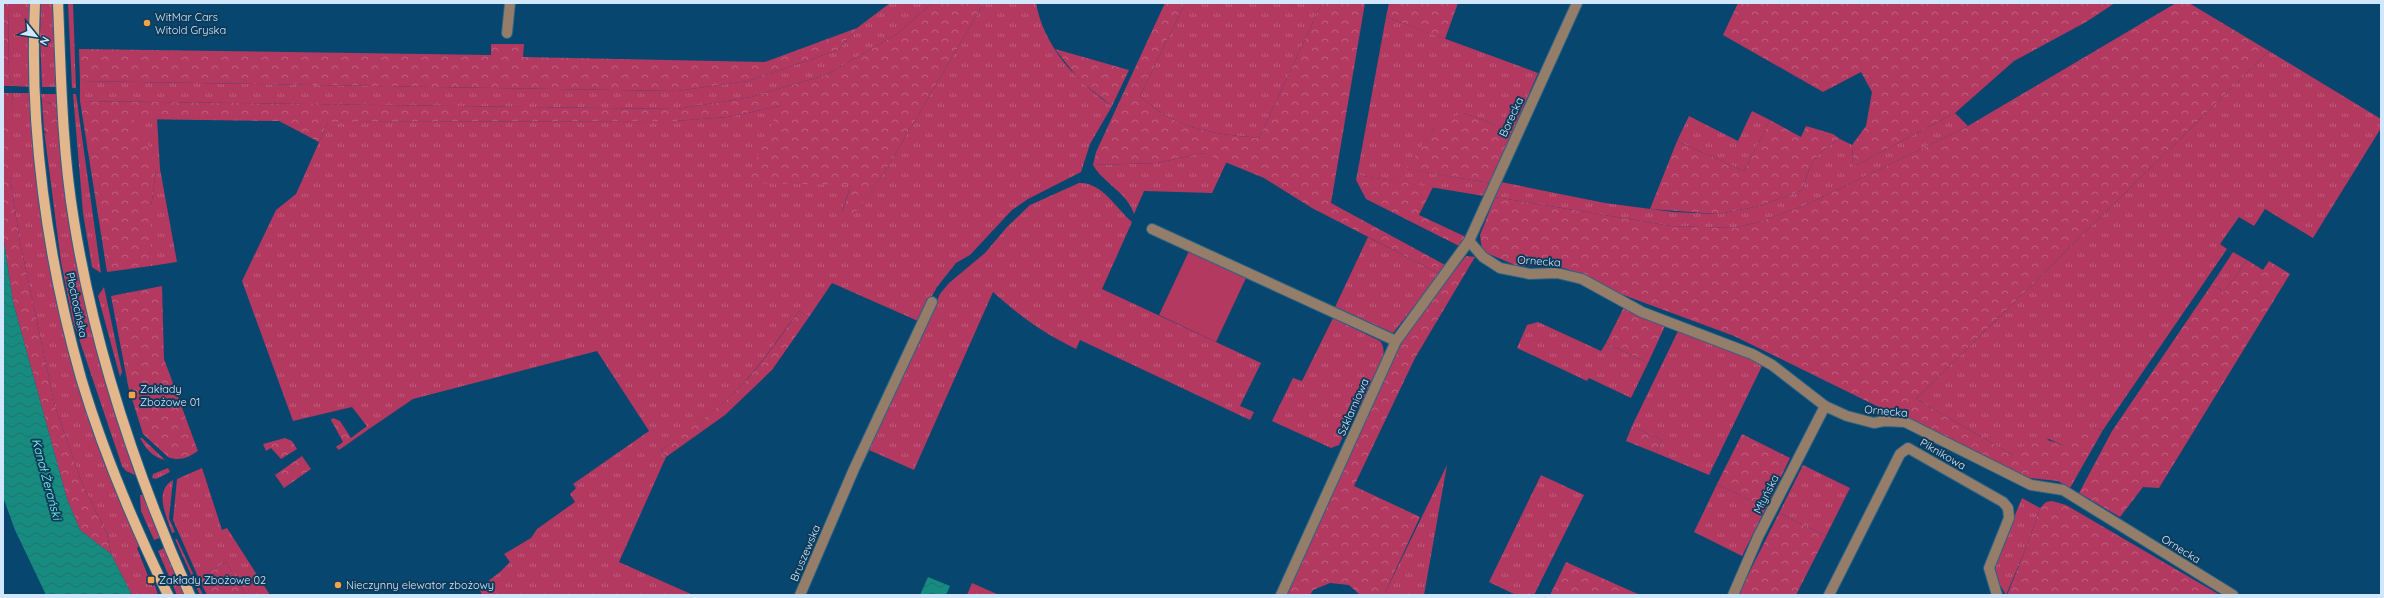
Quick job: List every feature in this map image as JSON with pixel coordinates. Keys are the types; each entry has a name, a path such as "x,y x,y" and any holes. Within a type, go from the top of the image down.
{"main road":[{"name":"Płochocińska","path":"35,3 35,83 40,158 61,290 82,378 104,444 131,513 168,595"},
{"name":"Płochocińska","path":"58,3 66,158 73,219 85,282 99,344 142,483 190,595"}],"street":[{"path":"507,33 510,3"},
{"name":"Borecka","path":"1469,241 1577,3"},
{"path":"1152,229 1396,341"},
{"name":"Szklarniowa","path":"1281,595 1396,341 1469,241"},
{"name":"Ornecka","path":"1469,241 1483,257 1500,268 1530,274 1557,273 1582,280 1642,312 1758,357 1825,406 1861,421 1905,422 2031,485 2063,490 2233,595"},
{"name":"Bruszewska","path":"800,595 832,520 932,302"},
{"name":"Młyńska","path":"1733,595 1761,531 1825,406"},
{"name":"Piknikowa","path":"1829,595 1900,454 1908,448 1997,498 2008,508 2010,515 1989,568 1997,595"}],"green space":[{"path":"3,3 8,3 9,75 13,86 3,86"},
{"path":"8,3 29,3 30,87 13,86 9,75"},
{"path":"41,3 53,3 57,87 42,87 40,36"},
{"path":"68,3 73,3 76,88 72,88"},
{"path":"890,3 932,3 897,34 826,75 751,97 677,109 80,101 80,81 677,91 748,81 838,50 857,28"},
{"path":"932,3 984,3 884,173 851,218 842,212 851,185 746,183 780,106 728,117 675,121 328,122 319,142 279,121 133,119 147,140 156,170 151,208 151,266 107,272 80,101 677,109 751,97 826,75 897,34"},
{"path":"984,3 1036,3 1046,34 1064,62 1086,86 1112,106 1090,144 1081,172 1028,199 1012,210 970,255 956,263 937,287 918,321 832,283 809,317 799,311 761,362 736,391 700,422 661,450 666,457 619,562 693,595 482,595 479,588 500,572 510,562 504,554 531,538 537,529 575,502 570,494 576,488 573,484 649,431 597,351 413,399 369,429 352,407 293,421 242,281 276,210 296,194 328,122 675,121 728,117 780,106 851,185 842,211 851,217 884,173"},
{"path":"1165,3 1185,3 1140,96 1168,117 1195,128 1210,132 1259,138 1322,3 1365,3 1331,203 1447,266 1440,274 1312,208 1264,178 1203,153 1157,163 1093,165 1096,152"},
{"path":"1185,3 1322,3 1259,138 1210,132 1195,128 1168,117 1140,96"},
{"path":"1389,3 1458,3 1445,39 1386,17"},
{"path":"1738,3 2115,3 2086,22 2014,61 1955,113 1853,167 1852,145 1866,126 1872,92 1861,72 1823,92 1723,35"},
{"path":"2176,3 2189,3 2269,51 1916,399 2013,455 2025,445 2035,440 2047,440 2062,445 2074,430 2092,428 2103,430 2070,488 2058,481 2021,477 1734,336 1618,293 1585,275 1554,265 1517,266 1482,251 1480,235 1495,197 1671,226 1734,228 1758,222 1804,206 1968,126"},
{"path":"1386,17 1538,73 1513,131 1464,113 1434,129 1407,169 1490,183 1484,196 1357,175"},
{"path":"857,28 838,50 748,81 677,91 80,81 79,49 491,55 491,44 524,44 523,57 765,62"},
{"path":"1055,49 1129,70 1112,106 1080,81"},
{"path":"2269,51 2381,119 2381,128 2313,238 2265,209 2254,226 2239,217 2220,244 2227,249 2103,430 2092,428 2062,445 2049,439 2013,455 1916,399"},
{"path":"3,93 13,93 11,111 3,107"},
{"path":"13,93 30,93 34,145 62,323 69,354 102,456 139,546 137,548 152,586 155,585 158,595 132,595 111,554 107,534 82,483 55,406 20,242 11,184 3,107 11,110"},
{"path":"41,94 57,94 58,112 50,103 42,101"},
{"path":"73,94 76,94 101,273 92,267 83,213"},
{"path":"42,101 53,105 56,109 59,119 60,136 51,139 44,130"},
{"path":"1752,111 1770,120 1744,171 1677,141 1689,116 1738,141"},
{"path":"1464,113 1513,131 1490,183 1406,169 1434,129 1445,119"},
{"path":"1955,113 1968,126 1804,206 1758,222 1734,228 1671,226 1495,197 1501,182 1605,203 1673,212 1718,214 1760,206 1803,190 1808,172 1815,159 1825,149 1840,139 1852,145 1853,167"},
{"path":"3,117 8,124 11,184 20,242 55,406 82,483 107,534 111,554 80,530 67,499 13,302 3,235"},
{"path":"157,118 160,169 177,262 151,266 151,208 156,170 132,119"},
{"path":"1770,120 1801,137 1806,126 1833,134 1840,139 1825,149 1815,159 1808,172 1803,190 1760,206 1718,214 1650,209 1677,141 1744,171"},
{"path":"44,130 45,133 60,136 70,223 87,308 109,392 135,475 126,471 122,466 73,321 61,262"},
{"path":"1203,153 1227,161 1212,193 1144,191 1134,214 1131,206 1121,194 1103,178 1093,165 1157,163"},
{"path":"1357,175 1433,187 1419,215 1466,237 1461,247 1366,199 1356,180"},
{"path":"1079,183 1087,184 1102,191 1132,222 1102,289 1261,363 1240,406 1254,412 1250,420 1080,340 1076,349 1032,324 993,292 914,470 869,450 940,294 949,283 985,253 1007,227 1030,205"},
{"path":"1368,237 1440,274 1393,333 1335,307"},
{"path":"1189,251 1246,278 1216,342 1159,315"},
{"path":"2233,252 2247,260 2224,292 2212,284"},
{"path":"1466,256 1475,257 1415,358 1354,486 1420,517 1384,595 1360,595 1349,585 1330,583 1313,590 1310,595 1286,595 1397,350 1412,324"},
{"path":"2247,260 2263,270 2269,261 2290,274 2159,488 2143,487 2120,517 2079,493 2112,431 2212,284 2224,292"},
{"path":"162,286 164,359 198,451 180,459 168,457 143,434 132,399 135,398 132,389 129,390 111,296"},
{"path":"104,287 122,372 120,377 98,296"},
{"path":"1625,305 1665,326 1648,363 1606,343"},
{"path":"799,311 809,317 772,370 725,415 666,457 661,450 709,414 745,382"},
{"path":"1333,318 1380,341 1383,347 1383,355 1378,374 1360,409 1354,407 1352,417 1339,445 1331,448 1272,421 1293,378 1302,381"},
{"path":"1538,322 1601,351 1606,343 1648,363 1631,398 1589,378 1587,381 1517,348 1527,325"},
{"path":"1679,329 1761,362 1762,366 1709,475 1656,453 1662,440 1632,426"},
{"path":"333,418 340,421 351,438 367,426 369,429 339,450 336,447 343,442 331,420"},
{"path":"1632,426 1662,440 1656,453 1626,441"},
{"path":"1742,434 1790,458 1766,508 1717,484"},
{"path":"140,438 142,438 165,460 156,457 150,452"},
{"path":"285,438 292,441 297,449 281,459 271,448 266,451 263,444"},
{"path":"302,456 311,469 284,488 275,475"},
{"path":"1447,465 1424,595 1384,595"},
{"path":"1803,465 1850,488 1826,536 1779,513"},
{"path":"168,468 170,472 156,479 152,478 153,474"},
{"path":"202,468 222,530 227,528 270,595 246,595 226,562 199,579 173,520 177,479"},
{"path":"1541,475 1584,495 1534,595 1516,595 1489,582"},
{"path":"173,480 169,518 175,532 172,533 163,505 163,498 167,485"},
{"path":"1717,484 1766,508 1742,556 1694,532"},
{"path":"140,495 143,495 160,538 154,540 141,511"},
{"path":"2022,498 2040,508 2027,546 2006,595 1993,573 1994,566"},
{"path":"2052,501 2066,505 2220,595 2007,595 2027,546 2040,508 2046,502"},
{"path":"1779,513 1826,536 1796,595 1738,595"},
{"path":"175,539 177,539 203,595 200,595"},
{"path":"164,548 185,595 177,595 158,551"},
{"path":"226,562 246,595 207,595 199,579"},
{"path":"1566,562 1640,595 1550,595"},
{"path":"972,583 999,595 967,595"}],"water":[{"name":"Kanał Żerański","path":"3,235 13,302 67,499 80,530 111,554 132,595 46,595 15,530 3,497"},
{"path":"928,577 950,586 946,595 920,595"}],"place":[{"name":"WitMar Cars Witold Gryska","path":"147,23"},
{"name":"Zakłady Zbożowe 01","path":"132,395"},
{"name":"Zakłady Zbożowe 02","path":"151,580"},
{"name":"Nieczynny elewator zbożowy","path":"338,585"}]}
